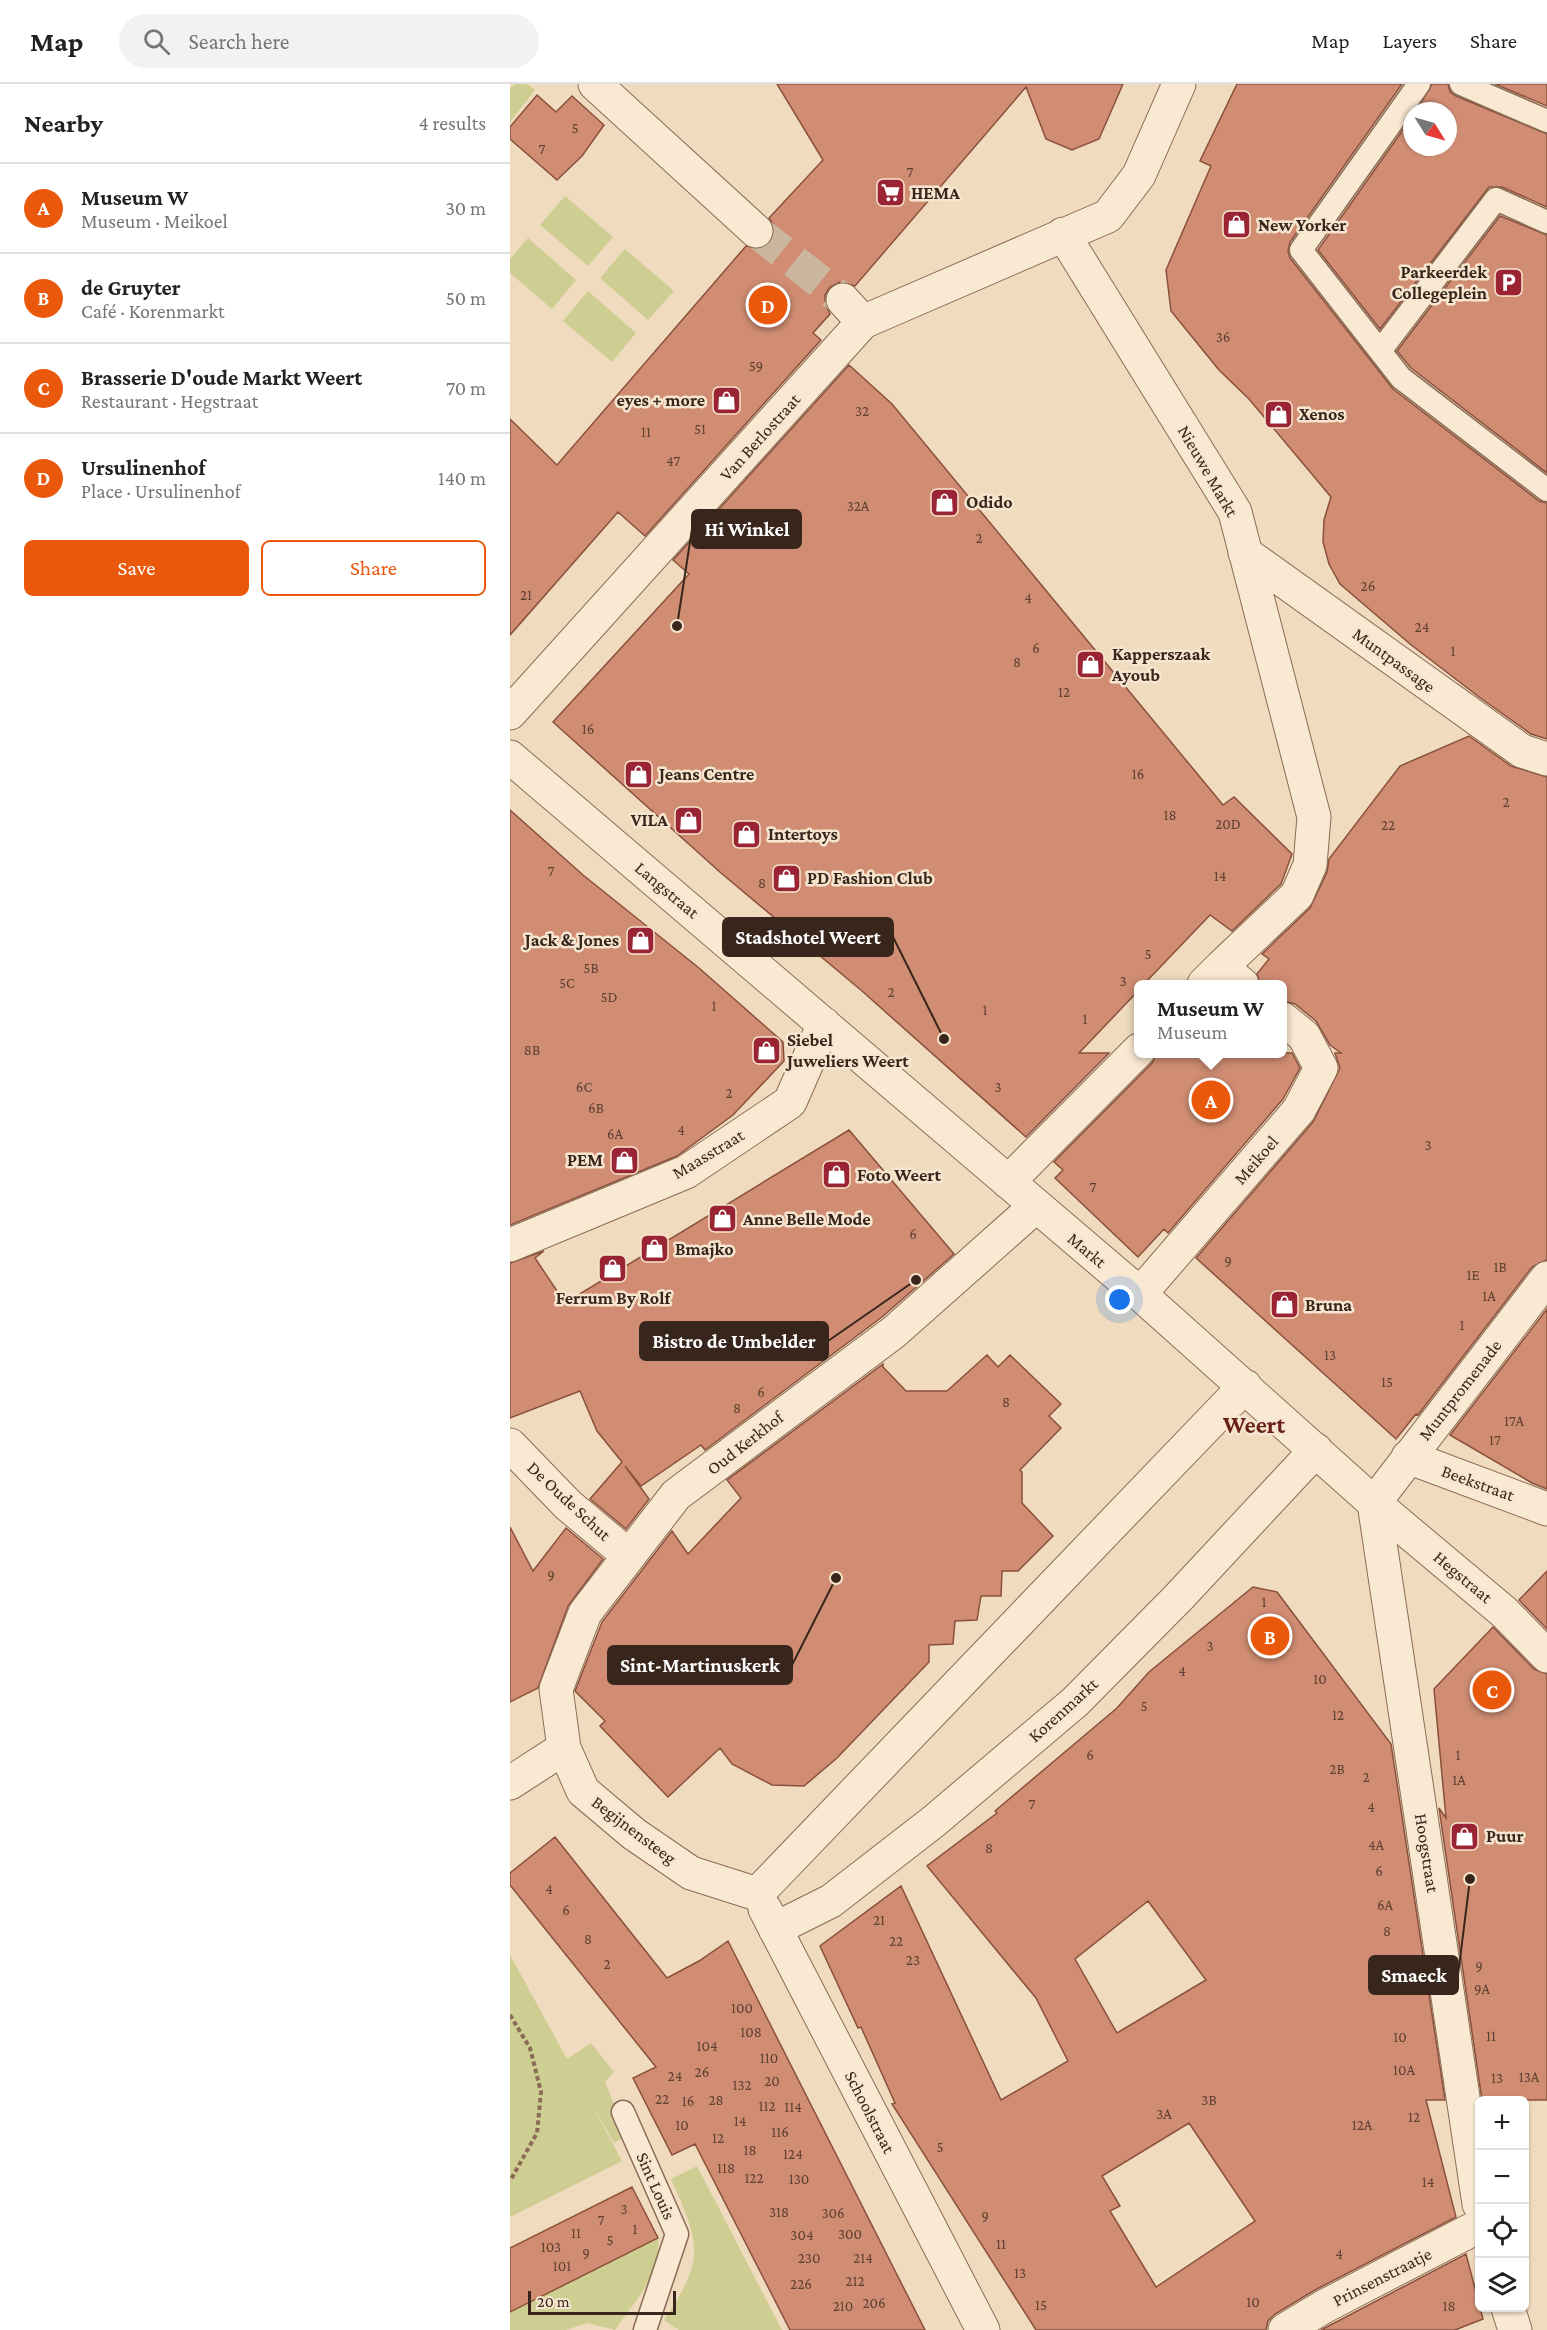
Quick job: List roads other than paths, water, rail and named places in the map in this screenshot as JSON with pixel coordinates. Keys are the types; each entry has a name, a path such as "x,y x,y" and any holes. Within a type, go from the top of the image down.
{"street":[{"path":"595,84 756,231"},
{"path":"1063,234 1108,216 1139,175 1179,84"},
{"name":"Van Berlostraat","path":"510,713 853,311 1063,234"},
{"name":"Nieuwe Markt","path":"1063,234 1235,512 1314,817 1310,865 1297,895 1222,979"},
{"name":"Muntpassage","path":"1245,553 1522,751 1547,759"},
{"name":"Langstraat","path":"510,757 824,1024"},
{"name":"Meikoel","path":"1140,1294 1299,1110 1321,1068 1304,1036 1287,1022"},
{"name":"Markt","path":"824,1024 1140,1294 1374,1503"},
{"name":"Maasstraat","path":"510,1245 686,1172 790,1102 824,1024"},
{"path":"1008,1182 1134,1055"},
{"name":"Oud Kerkhof","path":"564,1748 556,1689 585,1612 676,1495 894,1332 1036,1206"},
{"name":"Muntpromenade","path":"1374,1503 1547,1278"},
{"path":"757,1894 1245,1386"},
{"name":"De Oude Schut","path":"510,1445 568,1504 628,1555"},
{"name":"Korenmarkt","path":"775,1929 831,1901 933,1822 1075,1702 1164,1613 1316,1450"},
{"name":"Beekstraat","path":"1408,1457 1547,1509"},
{"name":"Hegstraat","path":"1374,1503 1504,1612 1547,1656"},
{"name":"Hoogstraat","path":"1374,1503 1475,2177"},
{"path":"510,1784 564,1748"},
{"name":"Begijnensteeg","path":"564,1748 583,1791 634,1834 691,1873 757,1894"},
{"name":"Schoolstraat","path":"757,1894 983,2330"},
{"name":"Prinsenstraatje","path":"1285,2330 1325,2306 1475,2228"},
{"path":"1510,2312 1515,2330"}],"lane":[{"path":"1419,84 1301,250 1401,378 1547,490"},
{"path":"1461,84 1547,122"},
{"path":"1380,351 1496,199 1547,222"},
{"name":"Sint Louis","path":"623,2112 677,2234 645,2330"}],"tunnel":[{"path":"756,231 843,300"}],"place":[{"name":"HEMA","path":"890,193"},
{"name":"New Yorker","path":"1237,225"},
{"name":"Parkeerdek Collegeplein","path":"1508,282"},
{"name":"Ursulinenhof","path":"768,305"},
{"name":"eyes + more","path":"726,400"},
{"name":"Xenos","path":"1278,414"},
{"name":"Odido","path":"945,502"},
{"name":"Hi Winkel","path":"677,626"},
{"name":"Kapperszaak Ayoub","path":"1091,664"},
{"name":"Jeans Centre","path":"638,774"},
{"name":"VILA","path":"689,820"},
{"name":"Intertoys","path":"747,834"},
{"name":"PD Fashion Club","path":"786,878"},
{"name":"Jack & Jones","path":"640,940"},
{"name":"Stadshotel Weert","path":"944,1039"},
{"name":"Siebel Juweliers Weert","path":"766,1050"},
{"name":"Museum W","path":"1211,1100"},
{"name":"PEM","path":"624,1160"},
{"name":"Foto Weert","path":"836,1175"},
{"name":"Anne Belle Mode","path":"722,1219"},
{"name":"Bmajko","path":"654,1249"},
{"name":"Ferrum By Rolf","path":"613,1269"},
{"name":"Bistro de Umbelder","path":"916,1280"},
{"name":"Bruna","path":"1284,1305"},
{"name":"Sint-Martinuskerk","path":"836,1578"},
{"name":"de Gruyter","path":"1270,1636"},
{"name":"Brasserie D'oude Markt Weert","path":"1492,1690"},
{"name":"Puur","path":"1465,1836"},
{"name":"Smaeck","path":"1470,1879"}],"district":[{"name":"Weert","path":"1254,1424"}]}
